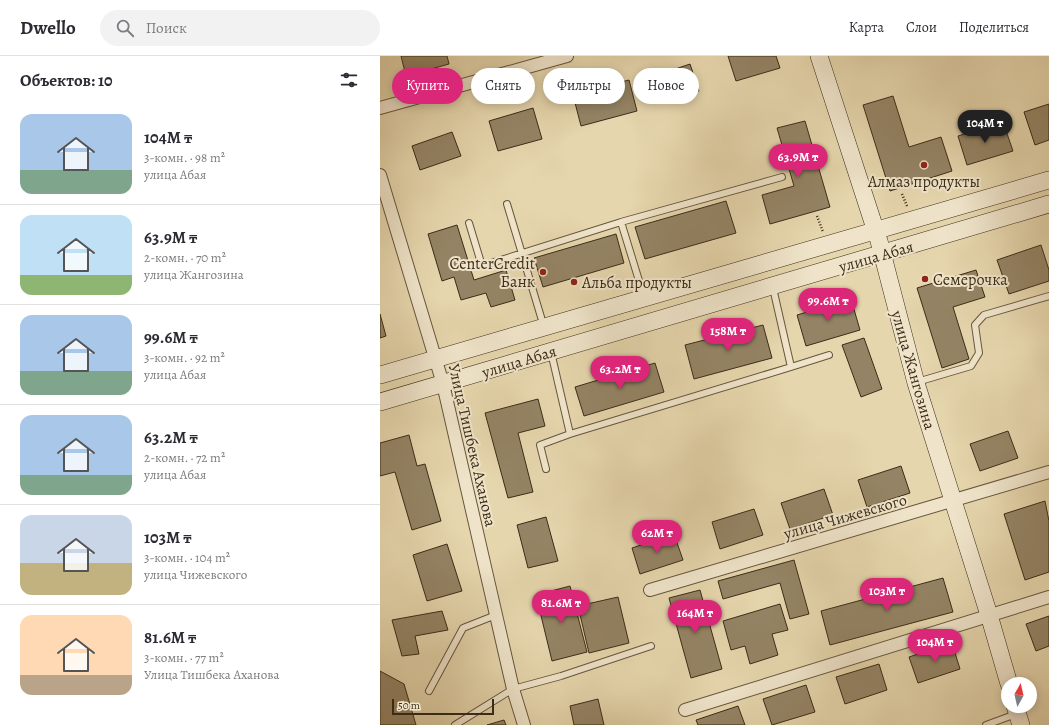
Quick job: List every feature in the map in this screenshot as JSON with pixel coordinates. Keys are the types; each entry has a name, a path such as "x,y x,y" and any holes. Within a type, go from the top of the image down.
{"main road":[{"name":"улица Жангозина","path":"819,56 876,231 916,382 1007,677"},
{"name":"улица Абая","path":"380,375 1049,180"},
{"name":"улица Абая","path":"380,402 551,350 1049,204"}],"street":[{"path":"380,108 567,56"},
{"name":"Улица Тишбека Аханова","path":"380,175 443,384 513,689 524,725"},
{"name":"улица Чижевского","path":"650,590 1049,472"},
{"path":"685,710 1049,597"}],"lane":[{"path":"469,223 482,266 521,252 621,222 782,177"},
{"path":"507,204 545,328"},
{"path":"621,222 645,299"},
{"path":"772,285 792,367"},
{"path":"916,382 971,366 979,353 975,325 984,315 1049,296"},
{"path":"551,350 570,434"},
{"path":"546,469 540,445 570,434 829,355"},
{"path":"429,691 463,628 496,615"},
{"path":"456,725 513,689 560,676 651,646"},
{"path":"986,725 1018,715"}],"building":[{"path":"401,56 447,56 449,64 435,68 404,68"},
{"path":"728,56 776,56 780,68 736,81"},
{"path":"690,64 691,68 678,68"},
{"path":"629,80 633,96 633,104 635,104 637,111 581,126 575,104 625,104 625,81"},
{"path":"893,96 909,147 941,137 952,171 890,191 863,105"},
{"path":"1049,104 1049,140 1035,145 1024,112"},
{"path":"533,108 542,139 498,151 489,121"},
{"path":"805,121 830,207 770,224 762,195 794,186 777,128"},
{"path":"1003,122 1013,151 967,165 958,136"},
{"path":"452,132 461,156 420,170 412,146"},
{"path":"726,201 736,233 645,259 635,227"},
{"path":"457,225 474,280 506,270 515,300 491,307 486,293 461,300 454,277 442,281 428,234"},
{"path":"616,234 624,263 543,287 534,258"},
{"path":"1041,245 1049,270 1049,281 1009,294 997,260"},
{"path":"976,270 985,297 953,307 969,359 942,368 917,288"},
{"path":"851,299 860,330 806,346 797,315"},
{"path":"380,314 386,336 380,338"},
{"path":"763,325 772,358 694,379 685,345"},
{"path":"864,338 882,389 861,397 842,345"},
{"path":"655,363 664,392 584,416 575,387"},
{"path":"538,399 545,426 518,433 533,492 508,498 485,413"},
{"path":"1008,431 1018,458 980,471 970,444"},
{"path":"409,435 417,466 425,464 441,521 412,530 395,472 380,476 380,443"},
{"path":"901,466 910,493 867,507 858,480"},
{"path":"824,489 833,515 790,529 781,503"},
{"path":"1045,501 1049,521 1049,572 1025,580 1004,514"},
{"path":"754,509 763,535 720,549 712,522"},
{"path":"546,517 558,561 528,568 517,525"},
{"path":"674,534 683,560 640,574 632,548"},
{"path":"447,544 462,591 427,601 413,555"},
{"path":"794,560 809,614 790,619 780,583 723,599 718,581"},
{"path":"943,578 953,612 830,645 821,611"},
{"path":"570,586 587,652 552,661 536,595"},
{"path":"700,590 722,669 691,678 669,598"},
{"path":"618,597 629,643 589,653 578,606"},
{"path":"780,604 788,630 772,634 778,655 750,664 745,646 731,650 723,621"},
{"path":"442,611 448,630 415,636 419,654 402,656 392,620"},
{"path":"1049,616 1049,646 1036,651 1026,624"},
{"path":"952,643 960,669 918,683 909,657"},
{"path":"879,664 887,690 845,704 836,677"},
{"path":"380,671 404,684 416,725 380,725"},
{"path":"806,685 815,712 772,725 763,699"},
{"path":"598,699 604,725 574,725 570,706"},
{"path":"738,706 745,725 698,725 696,720"},
{"path":"504,720 506,725 487,725"}],"place":[{"name":"Алмаз продукты","path":"924,165"},
{"name":"CenterCredit Банк","path":"543,272"},
{"name":"Семерочка","path":"925,279"},
{"name":"Альба продукты","path":"574,282"}]}
